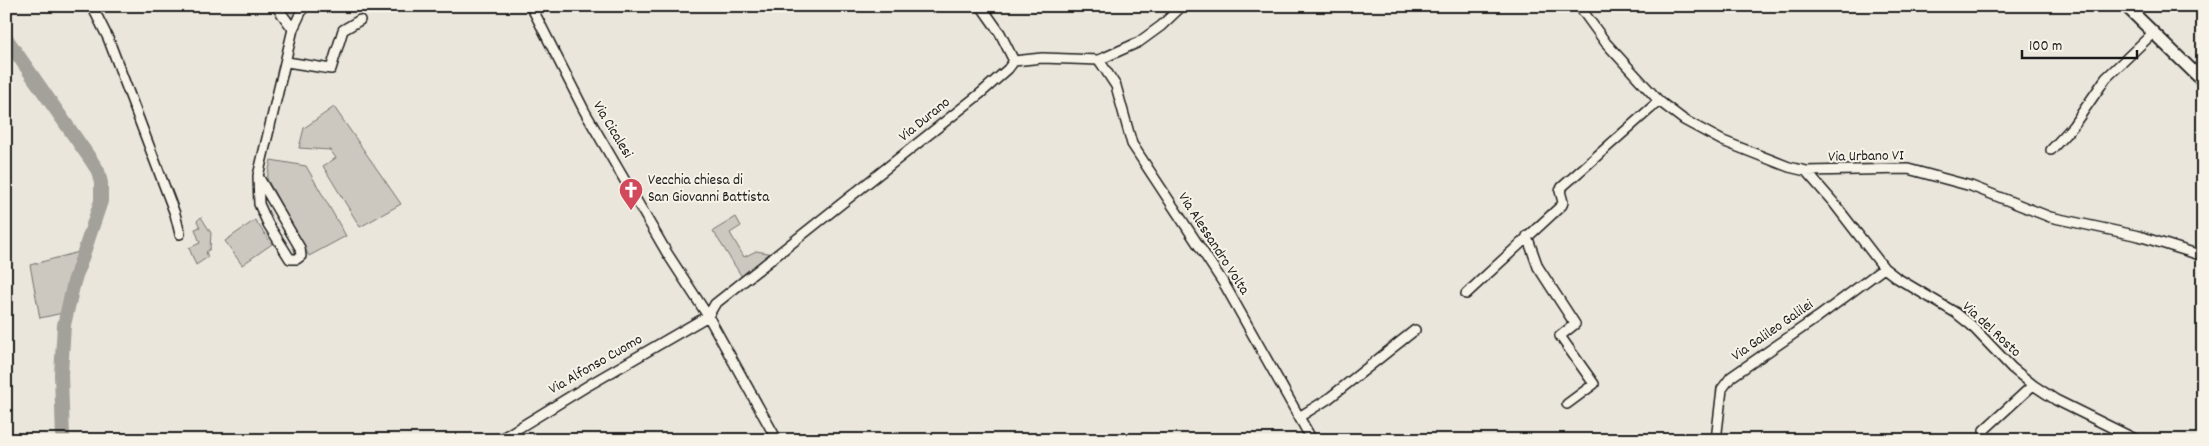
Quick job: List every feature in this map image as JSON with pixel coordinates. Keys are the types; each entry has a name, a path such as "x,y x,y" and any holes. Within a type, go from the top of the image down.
{"street":[{"path":"92,6 108,38 175,214 180,234"},
{"path":"276,6 293,29"},
{"path":"258,176 300,248 301,256 297,259 290,259 268,224 259,204 258,176 267,132 287,62 293,29 304,6"},
{"name":"Via Cicalesi","path":"532,6 585,112 670,257 708,316 777,440"},
{"path":"981,6 1000,33 1014,61 1042,58 1099,60 1139,42 1161,26 1182,6"},
{"name":"Via Urbano VI","path":"1579,6 1606,44 1660,101 1684,120 1708,134 1789,167 1806,171 1908,169 1971,186 2050,217 2139,236 2203,256"},
{"path":"2126,6 2203,81"},
{"path":"287,62 331,69 343,30 360,20"},
{"path":"2051,150 2073,126 2106,78 2153,33"},
{"name":"Via Alessandro Volta","path":"1099,60 1116,86 1132,144 1226,287 1312,440"},
{"name":"Via Durano","path":"708,316 716,304 981,93 1008,69 1014,61"},
{"path":"1466,294 1562,205 1564,202 1560,191 1562,187 1660,101"},
{"name":"Via del Rosto","path":"1806,171 1833,202 1884,268 1897,278 1956,313 1971,325 2012,368 2033,385 2064,404 2137,440"},
{"path":"1527,236 1538,268 1575,324 1560,336 1594,384 1567,404"},
{"name":"Via Galileo Galilei","path":"1716,440 1722,389 1731,377 1818,317 1884,268"},
{"name":"Via Alfonso Cuomo","path":"499,440 588,385 708,316"},
{"path":"1299,417 1328,399 1415,330"},
{"path":"1986,440 1984,430 2033,385"}],"shaded area":[{"path":"281,6 301,6 292,21"},
{"path":"334,107 401,204 360,227 323,166 336,158 330,150 299,148 304,128"},
{"path":"271,160 306,166 346,236 309,256 267,179"},
{"path":"201,217 211,233 210,249 206,252 208,257 196,265 189,248 200,243 195,229 200,227 197,221"},
{"path":"736,217 741,226 730,233 744,257 756,251 774,254 742,277 713,231"},
{"path":"255,220 272,244 242,265 225,241"},
{"path":"79,252 63,313 40,318 30,265"}],"waterway":[{"path":"6,38 91,160 98,171 101,183 101,201 74,282 64,325 61,374 63,440"}],"place":[{"name":"Vecchia chiesa di San Giovanni Battista","path":"631,211"}]}
